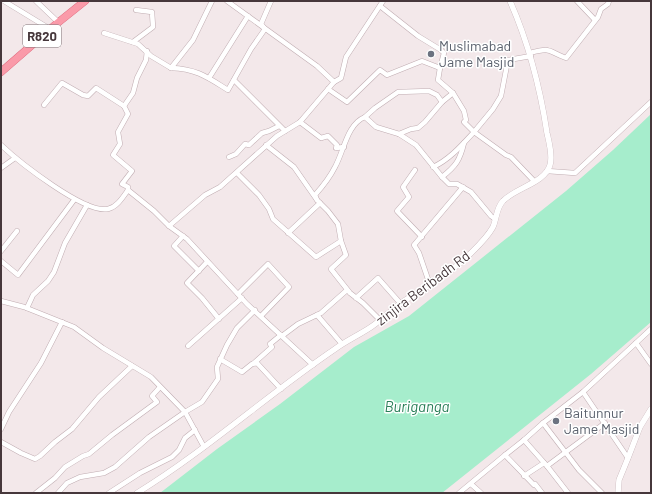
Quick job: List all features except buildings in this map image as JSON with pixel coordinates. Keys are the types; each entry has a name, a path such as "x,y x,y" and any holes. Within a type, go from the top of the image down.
{"main road":[{"name":"R820","path":"1,72 58,22 85,1"}],"street":[{"path":"4,1 50,29"},
{"path":"36,1 58,22"},
{"path":"171,68 193,40 212,1"},
{"path":"227,1 261,24 317,66 334,82"},
{"path":"261,24 272,1"},
{"path":"169,226 205,195 220,187 266,145 300,122 334,82 340,78 346,57 383,1"},
{"path":"510,1 525,37 537,79 549,141 550,164 547,171 574,173 651,102"},
{"path":"577,1 595,20"},
{"path":"433,167 441,163 464,143 492,110 500,96 508,60 544,49 548,49 566,58 601,12 601,9 608,4 609,1"},
{"path":"380,6 418,36 444,53 438,80 453,93 464,111 466,120 464,122 474,132 511,157 518,166 527,172 534,182"},
{"path":"132,42 154,27 152,12 136,10"},
{"path":"209,78 248,16"},
{"path":"104,33 138,44 151,56 171,68 186,68 198,72 228,90 251,49 265,29 261,24"},
{"path":"124,106 133,92 137,78 146,60 147,51"},
{"path":"328,89 347,102 380,70 387,75 422,61 440,68"},
{"path":"234,80 284,132"},
{"path":"44,105 62,83 82,95 88,96 96,88 124,106 128,114 118,132 120,144 114,155 132,171 122,184 128,187 128,190 154,211 169,226 183,236 242,298 313,365"},
{"path":"318,201 315,195 325,184 332,172 344,147 348,134 362,118 366,117 375,108 398,92 428,91 437,95 442,102"},
{"path":"399,134 418,128 442,102 453,93"},
{"path":"366,117 376,127 399,134 416,145 442,177 450,184 456,183 471,192 495,219"},
{"path":"300,122 321,138 328,136 337,145 336,148 344,147"},
{"path":"229,157 236,154 245,144 249,145 262,133 270,132 279,126"},
{"path":"442,177 455,166 461,155 464,143"},
{"path":"1,145 15,158 56,188 87,205 102,210 110,209 118,203 128,190"},
{"path":"266,145 294,167 318,201 338,224 341,241 346,255 332,269 347,290 370,309 380,320"},
{"path":"1,168 15,158"},
{"path":"414,170 403,187 409,196 397,212 422,237"},
{"name":"zinjira Beribadh Rd","path":"137,493 160,479 342,344 370,328 401,304 457,265 489,234 494,224 497,210 503,201 534,182 547,171"},
{"path":"237,172 259,195 269,209 273,219 316,257 341,241"},
{"path":"430,285 419,253 415,246 463,187"},
{"path":"1,261 18,275 74,200"},
{"path":"288,233 318,201"},
{"path":"27,308 33,295 48,282 54,272 65,243 87,205"},
{"path":"1,251 17,231"},
{"path":"183,236 174,246 198,271"},
{"path":"207,262 187,283 202,298 219,319"},
{"path":"238,294 268,264 289,287 261,316"},
{"path":"356,298 378,278 401,304"},
{"path":"220,359 242,372 272,347 270,344 298,324 317,315 347,290"},
{"path":"188,346 242,298"},
{"path":"1,301 27,308 74,327 103,348 151,377 185,412 204,447"},
{"path":"58,493 67,483 80,477 104,472 115,467 149,437 202,402 218,379 217,367 227,345 237,328 255,310"},
{"path":"317,315 342,344"},
{"path":"1,429 3,420 41,363 62,322"},
{"path":"459,493 543,423 583,392 651,330"},
{"path":"636,343 651,364"},
{"path":"254,363 259,365 281,389"},
{"path":"1,442 35,459 72,429 99,397 132,366"},
{"path":"36,493 55,478 65,467 89,454 157,402 152,396 160,387"},
{"path":"583,392 628,458"},
{"path":"618,493 619,480 640,427 651,409"},
{"path":"543,423 579,470 602,493"},
{"path":"524,476 567,453 605,423"},
{"path":"109,493 172,457 179,450 185,438 195,430"},
{"path":"524,440 568,493"},
{"path":"505,455 524,476 534,485 535,484 542,493"},
{"path":"471,484 481,493"}],"water":[{"name":"Buriganga","path":"651,114 651,322 591,374 442,493 160,493 354,347 409,316 566,191"}],"place":[{"name":"Muslimabad Jame Masjid","path":"431,54"},
{"name":"Baitunnur Jame Masjid","path":"556,421"}]}
